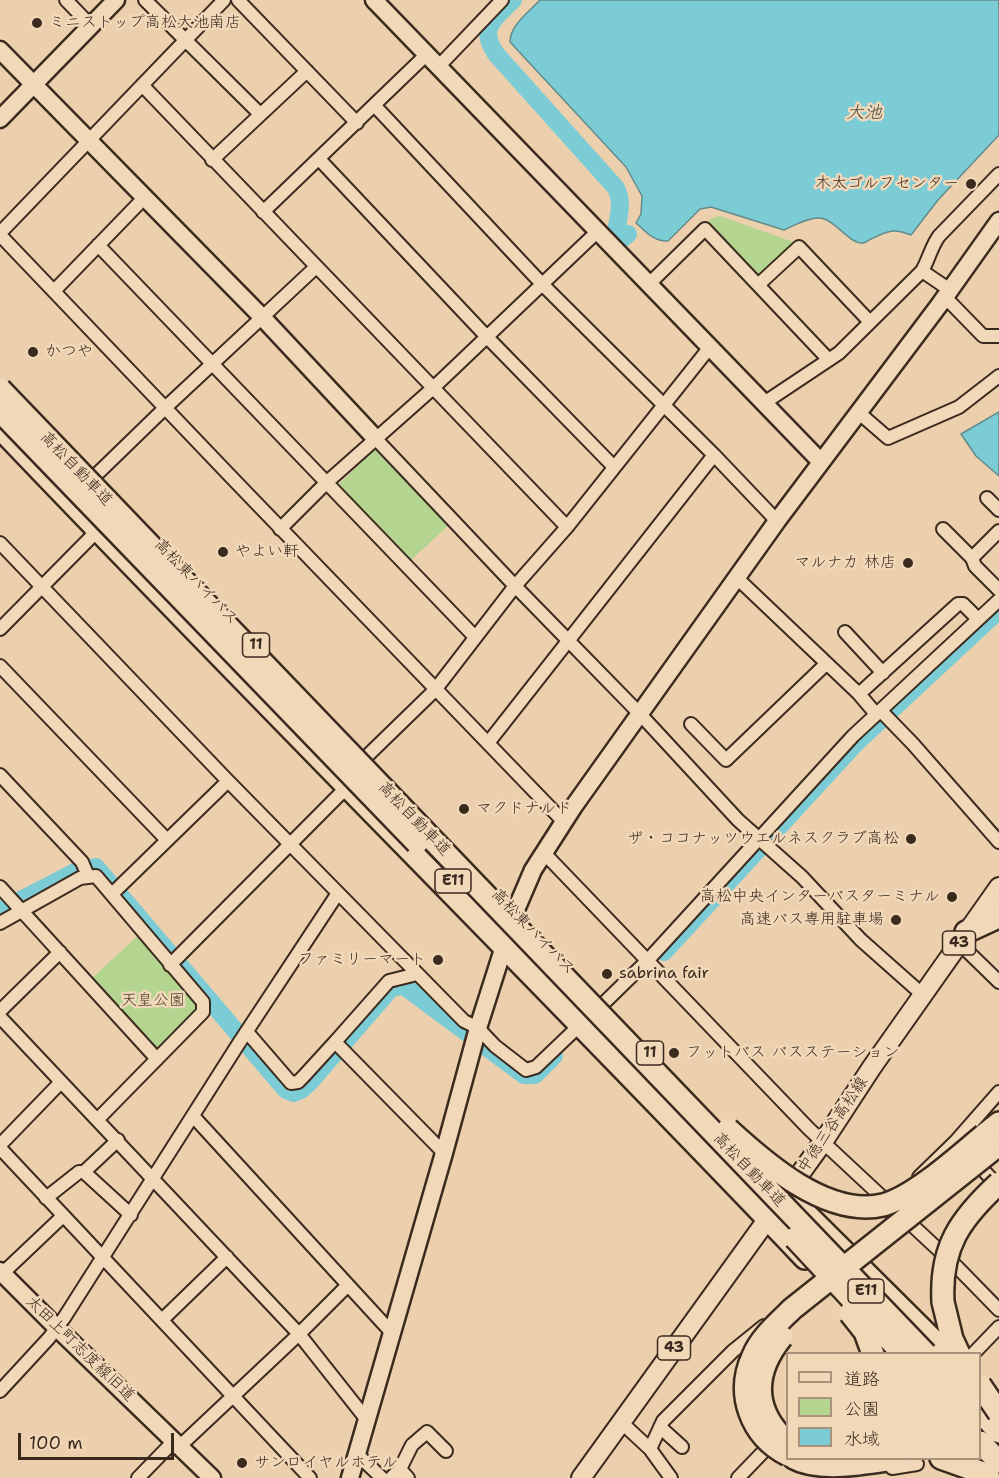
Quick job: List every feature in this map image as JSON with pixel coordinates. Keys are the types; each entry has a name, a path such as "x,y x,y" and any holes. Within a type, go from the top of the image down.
{"highway":[{"name":"高松東バイパス","path":"0,376 785,1194 945,1352"},
{"name":"高松自動車道","path":"0,389 925,1352"},
{"name":"高松自動車道","path":"0,411 643,1077 902,1352"},
{"name":"高松東バイパス","path":"0,429 346,788 504,945 895,1352"},
{"path":"963,938 994,919 999,913"},
{"path":"564,975 748,1148 809,1191 833,1202 864,1207 884,1205 995,1141"},
{"path":"786,1438 768,1422 761,1400 761,1377 768,1358 780,1339 800,1317 995,1141"},
{"path":"786,1454 773,1448 755,1428 746,1405 745,1379 753,1355 769,1332 792,1309 995,1141"},
{"path":"958,1352 952,1339 943,1302 944,1268 956,1234 965,1218 999,1185"},
{"path":"843,1289 849,1312 865,1332 873,1352"},
{"path":"981,1388 999,1412"},
{"path":"981,1412 999,1432"},
{"path":"981,1435 999,1455"},
{"path":"981,1443 999,1462"},
{"path":"798,1460 829,1465 910,1460"},
{"path":"947,1460 980,1472 989,1478"}],"main road":[{"name":"中徳三谷高松線","path":"581,1478 823,1142 999,887"}],"street":[{"path":"66,0 91,26"},
{"path":"0,119 116,0"},
{"path":"145,0 260,114"},
{"path":"224,0 0,234 280,529 564,822"},
{"path":"238,0 357,123"},
{"path":"374,0 820,462"},
{"path":"263,212 375,106 433,60 494,3"},
{"path":"0,50 263,318 376,440 761,842 802,877 861,940 923,995"},
{"path":"212,160 307,71"},
{"path":"142,86 567,527"},
{"path":"375,106 542,284 777,521"},
{"path":"319,159 614,467"},
{"path":"764,403 829,360 870,322 922,271 928,261 931,247 939,236 999,174"},
{"path":"54,291 144,198"},
{"path":"350,1478 476,1035 515,912 533,870 612,751 736,578 999,221"},
{"path":"649,284 705,229 829,360"},
{"path":"280,529 326,483 432,389 598,231"},
{"path":"98,245 475,637"},
{"path":"759,285 799,247 870,322"},
{"path":"95,476 316,267"},
{"path":"922,271 947,293 983,336 999,336"},
{"path":"365,758 435,690 515,586 567,527 710,348"},
{"path":"858,412 888,438 959,407 999,376"},
{"path":"488,743 714,455"},
{"path":"987,498 999,510"},
{"path":"0,629 123,506"},
{"path":"943,529 999,590"},
{"path":"972,558 999,531"},
{"path":"0,543 476,1035 495,1046 526,1070 536,1067 580,1024"},
{"path":"736,578 913,744 999,842"},
{"path":"603,1004 650,962 761,842 853,736 882,714 999,600"},
{"path":"859,694 958,604 963,604 978,619"},
{"path":"845,632 883,673"},
{"path":"691,724 726,760 826,664"},
{"path":"0,666 167,840"},
{"path":"0,775 86,870 115,891 174,961 203,1002 203,1012 98,1119"},
{"path":"115,891 228,781"},
{"path":"174,961 346,788"},
{"path":"544,853 823,1142 957,1267 999,1310"},
{"path":"0,923 17,905 80,878 86,870"},
{"path":"0,887 157,1059"},
{"path":"0,1391 57,1328 338,893"},
{"path":"963,938 999,982"},
{"path":"0,1011 60,952"},
{"path":"244,1037 291,1083 298,1082 338,1045 389,981 417,974"},
{"path":"0,1017 299,1334 367,1419"},
{"path":"338,1045 444,1153"},
{"path":"61,1082 0,1147 310,1478"},
{"path":"890,1205 956,1141 999,1092"},
{"path":"193,1116 392,1333"},
{"path":"46,1198 79,1172 84,1172 118,1140"},
{"path":"956,1141 999,1185"},
{"path":"84,1172 131,1215"},
{"path":"1,1272 63,1216"},
{"path":"162,1320 227,1257"},
{"name":"太田上町志度線旧道","path":"1,1272 212,1478"},
{"path":"650,1449 663,1420 733,1352 821,1274"},
{"path":"138,1478 234,1395 348,1285"},
{"path":"974,1352 999,1327"},
{"path":"759,1331 741,1369 739,1388 744,1418 754,1438 764,1451 782,1464 802,1472 823,1475 863,1472 910,1460 921,1478"},
{"path":"621,1422 650,1449 671,1478"},
{"path":"660,1427 682,1447"},
{"path":"400,1475 412,1445 427,1432 446,1451"},
{"path":"738,1478 764,1451"},
{"path":"357,1454 382,1478"}],"green space":[{"path":"720,216 796,243 762,276 757,277 706,224 712,218"},
{"path":"376,448 449,525 410,561 338,485"},
{"name":"天皇公園","path":"139,935 198,1006 196,1013 160,1050 155,1050 92,978"}],"water":[{"name":"大池","path":"540,0 999,0 999,135 938,200 911,235 891,231 864,243 853,240 825,219 810,219 784,230 711,207 700,209 668,241 658,240 636,223 641,214 642,196 626,167 510,42 517,24"},
{"path":"999,412 999,476 976,456 961,434"}],"waterway":[{"path":"513,0 488,30 491,45 496,54 616,188 620,204 616,231 622,239 628,234"},
{"path":"664,952 856,743 999,610"},
{"path":"0,911 75,872 96,867 286,1090 294,1093 309,1083 391,988 402,986 524,1075 535,1075 554,1056"}],"place":[{"name":"ミニストップ高松大池南店","path":"37,23"},
{"name":"木太ゴルフセンター","path":"971,184"},
{"name":"かつや","path":"33,352"},
{"name":"やよい軒","path":"223,552"},
{"name":"マルナカ 林店","path":"908,563"},
{"name":"マクドナルド","path":"464,809"},
{"name":"ザ・ココナッツウエルネスクラブ高松","path":"911,839"},
{"name":"高松中央インターバスターミナル","path":"952,897"},
{"name":"高速バス専用駐車場","path":"896,920"},
{"name":"ファミリーマート","path":"438,960"},
{"name":"sabrina fair","path":"607,974"},
{"name":"フットバス バスステーション","path":"674,1053"},
{"name":"サンロイヤルホテル","path":"242,1463"}]}
